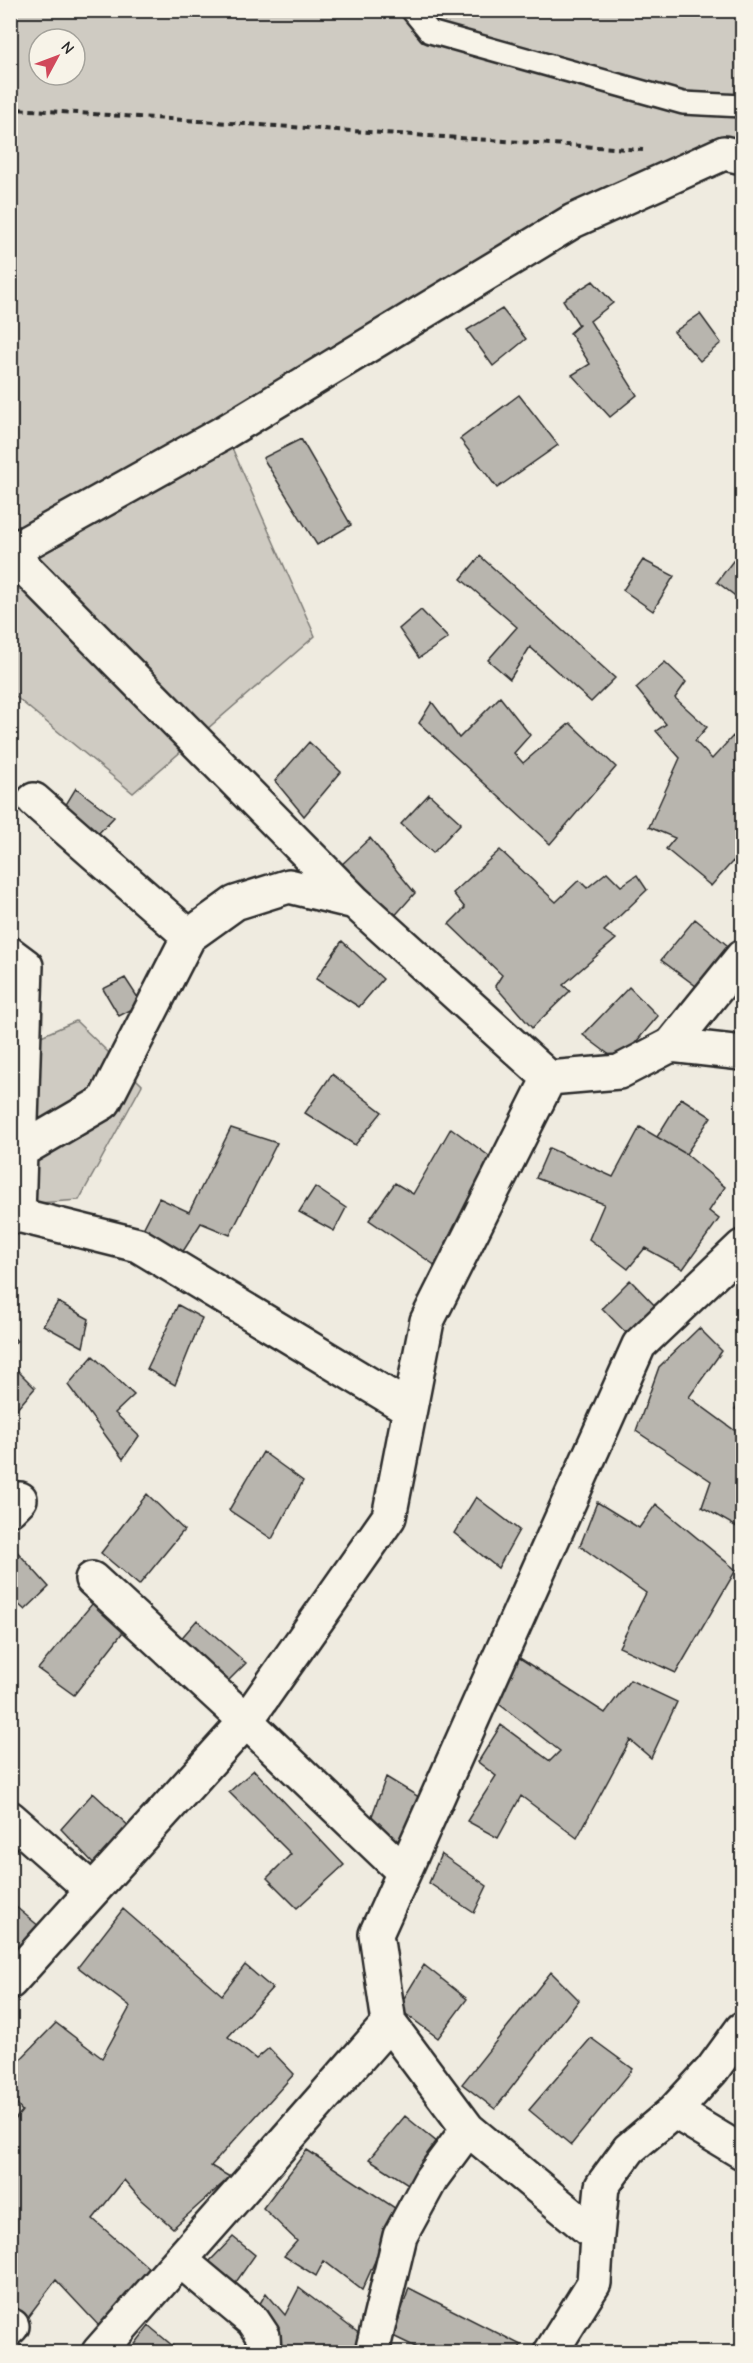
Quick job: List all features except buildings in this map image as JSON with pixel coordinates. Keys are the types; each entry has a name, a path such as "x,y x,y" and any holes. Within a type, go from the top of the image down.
{"street":[{"path":"742,156 724,153 573,221 225,432 10,552 355,902 549,1078 619,1071 671,1045 742,957"},
{"path":"34,800 189,936"},
{"path":"20,1151 104,1102 189,936 235,903 289,886 355,902"},
{"path":"10,954 26,966 20,1151 14,1217 138,1245 410,1409"},
{"path":"671,1045 742,1053"},
{"path":"10,1982 246,1721 389,1517 427,1321 549,1078"},
{"path":"597,2236 468,2129 389,2023 376,1934 639,1345 742,1247"},
{"path":"92,1579 246,1721 404,1872"},
{"path":"10,1818 92,1890"},
{"path":"99,2352 389,2023"},
{"path":"551,2352 594,2283 602,2186 629,2150 674,2111 712,2070 742,2029"},
{"path":"674,2111 742,2152"},
{"path":"372,2352 400,2236 431,2179 468,2129"},
{"path":"180,2260 253,2321 263,2336 264,2352"}],"lane":[{"path":"412,10 430,32 683,103 742,106"}],"path":[{"path":"10,106 16,109 39,111 644,150"}],"shaded area":[{"path":"10,11 742,11 742,157 724,153 225,432 315,636 133,793 11,693"},
{"path":"76,1021 142,1085 79,1200 11,1205 11,1049"}]}
